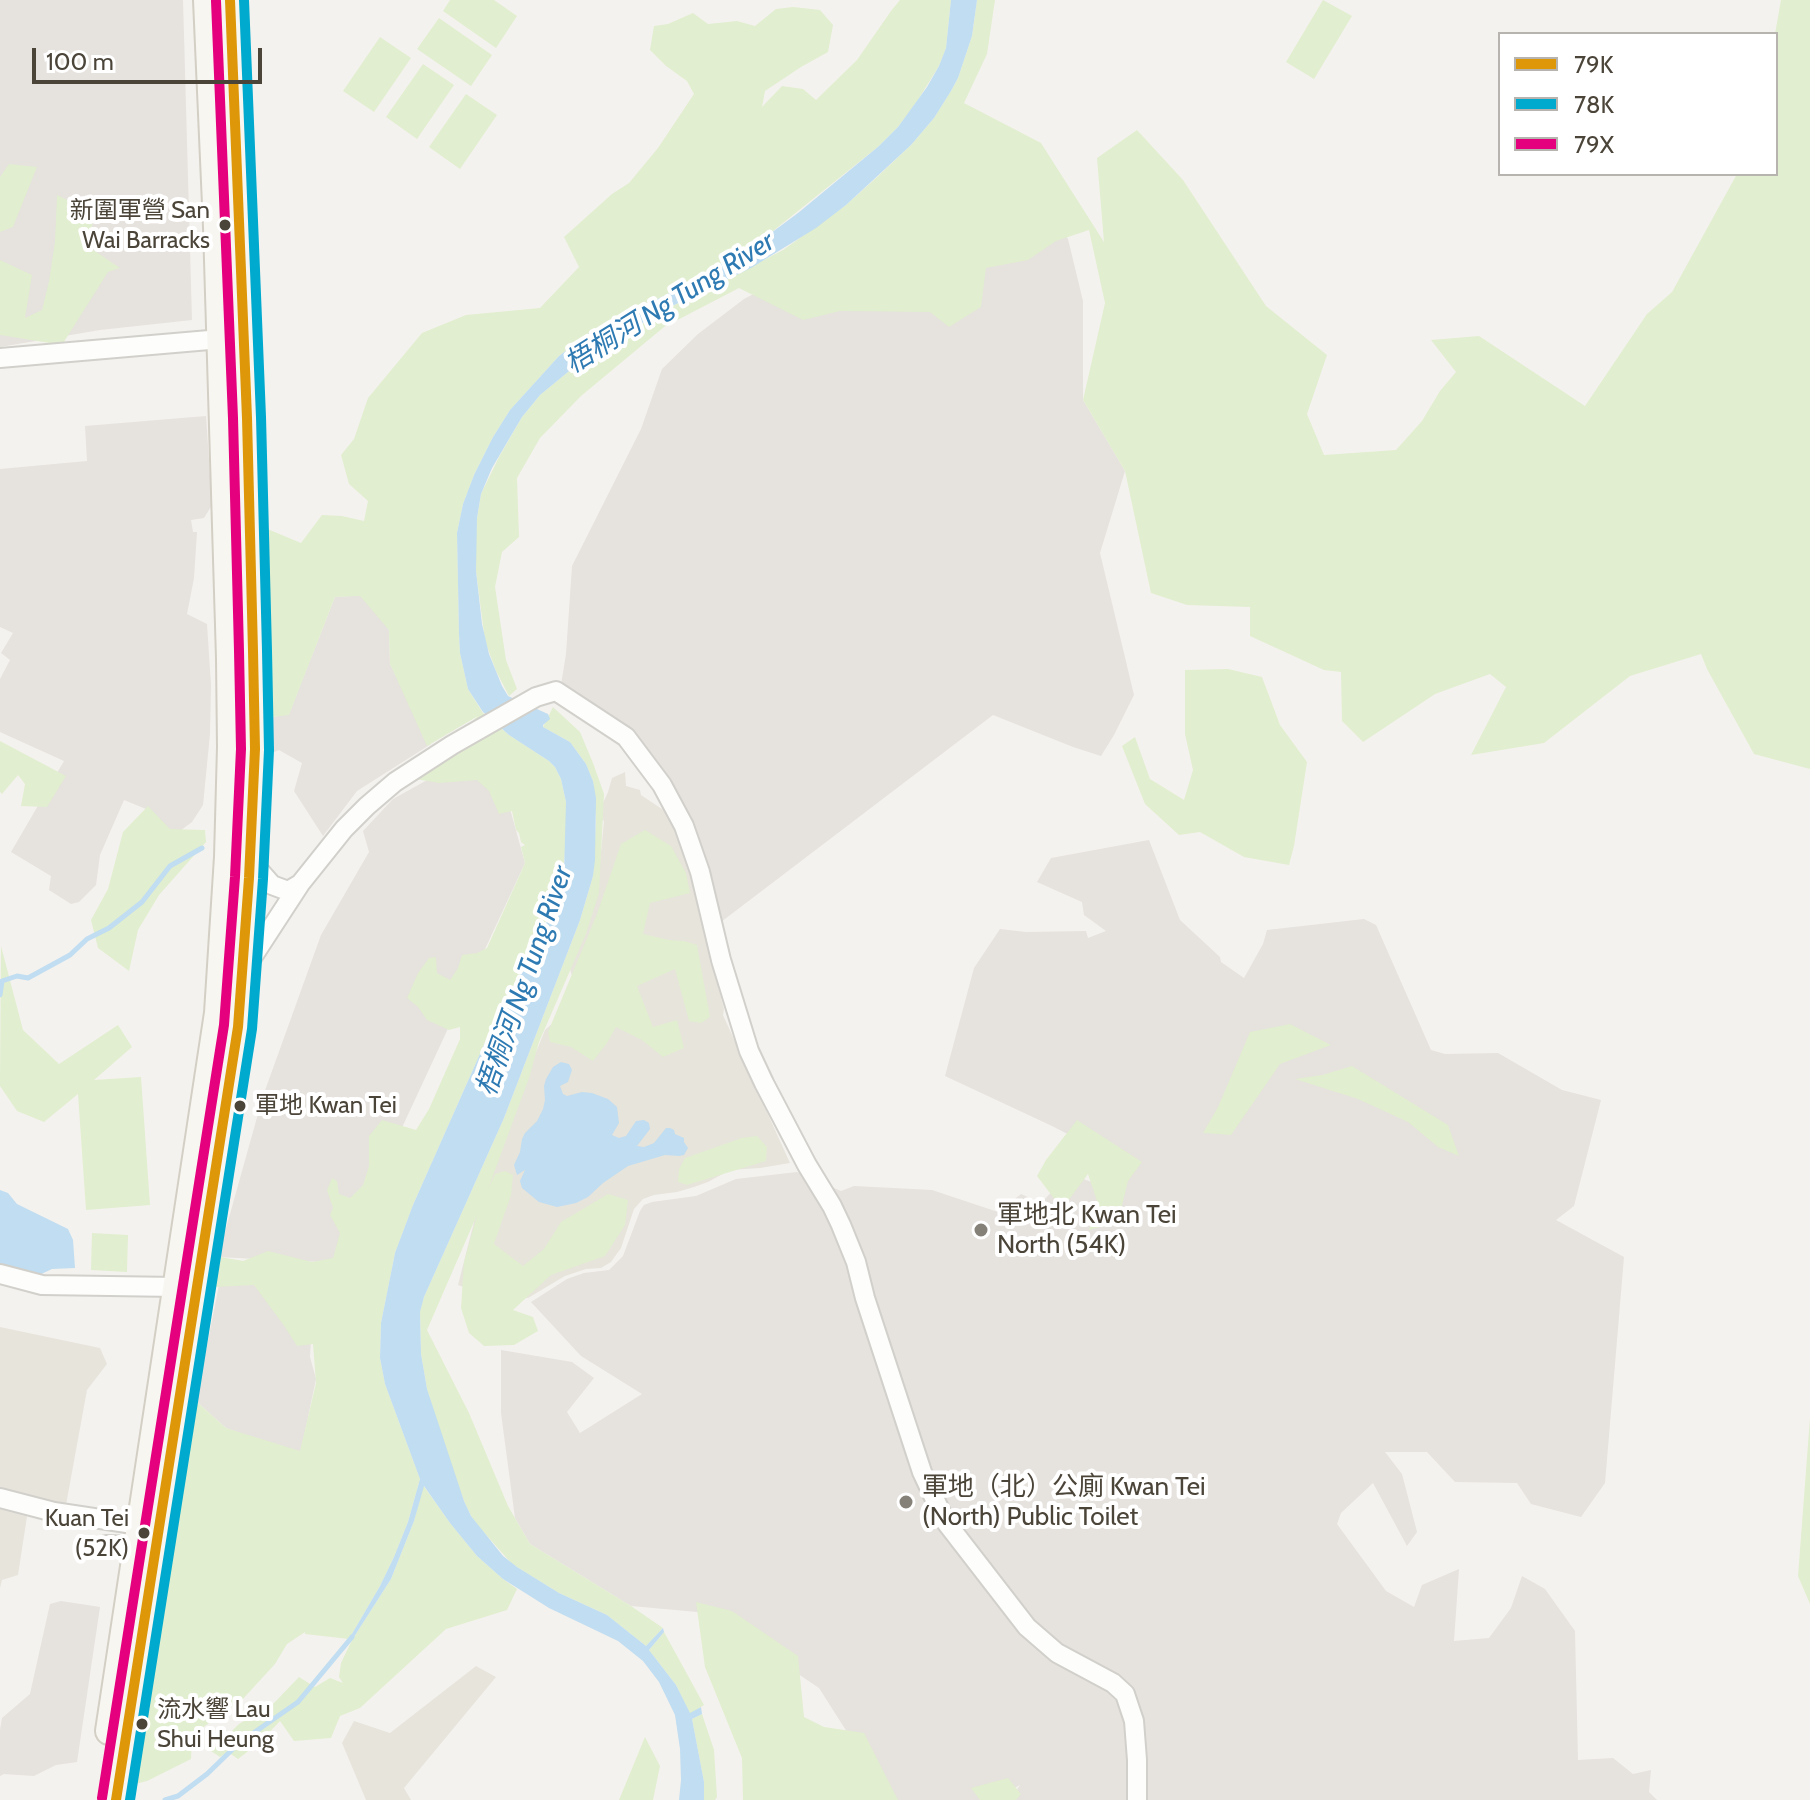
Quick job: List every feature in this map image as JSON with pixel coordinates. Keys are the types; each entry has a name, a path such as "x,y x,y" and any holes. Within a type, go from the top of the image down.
{"main road":[{"path":"109,1790 138,1536 218,1013 228,857 231,747 221,339 207,0"},
{"path":"109,1790 236,1043 243,973 255,749 247,418 230,0"}],"street":[{"path":"0,358 221,339"},
{"path":"243,973 300,884 344,829 380,794 423,763 536,697 556,691 626,737 678,813 700,872 721,960 749,1051 850,1244 922,1472 945,1521 1027,1627 1057,1653 1113,1683 1125,1694 1134,1721 1137,1800"},
{"path":"250,860 272,885 288,891 300,884"},
{"path":"0,1274 42,1285 177,1287"},
{"path":"0,1498 138,1536"},
{"path":"106,1545 138,1536"}],"shaded area":[{"path":"0,0 183,0 192,320 100,330 0,347"},
{"path":"991,132 1068,239 1083,301 1083,400 1125,471 1100,553 1134,695 1101,756 993,715 721,922 662,780 560,691 566,654 572,566 641,429 662,369 698,334 744,299 839,249"},
{"path":"206,416 212,505 204,518 191,520 193,532 197,532 194,578 187,614 207,624 210,734 203,805 192,822 168,840 146,809 124,800 100,855 96,885 79,902 71,904 49,890 51,876 11,852 64,761 0,732 0,679 10,660 1,653 13,633 0,627 0,469 87,461 85,426"},
{"path":"364,595 389,630 390,664 431,744 357,791 323,836 294,791 302,763 279,750 272,753 273,717 289,714 335,597"},
{"path":"492,744 525,863 339,1263 218,1257 263,1096 321,935 369,852 363,831 393,799"},
{"path":"625,772 626,786 640,790 641,795 671,815 696,886 723,1015 790,1163 730,1170 694,1187 643,1199 634,1209 621,1248 611,1262 601,1268 565,1276 528,1298 469,1289 458,1285 479,1192 545,1030 555,1021 573,979 569,966 597,891 604,821 597,816 612,778"},
{"path":"1149,840 1180,920 1220,957 1221,962 1244,978 1263,944 1267,930 1364,919 1376,925 1431,1050 1445,1054 1498,1053 1562,1090 1601,1100 1574,1206 1556,1220 1624,1257 1605,1483 1581,1517 1531,1504 1517,1483 1455,1482 1427,1452 1385,1452 1402,1474 1417,1532 1407,1546 1373,1483 1341,1513 1337,1524 1386,1591 1414,1607 1422,1585 1459,1569 1454,1641 1489,1638 1511,1608 1522,1576 1545,1589 1575,1631 1578,1760 1613,1758 1633,1774 1651,1770 1649,1792 1657,1800 1010,1800 1020,1785 994,1800 885,1800 882,1787 819,1688 708,1613 631,1606 530,1544 515,1518 501,1413 501,1350 572,1362 594,1378 567,1412 580,1433 642,1394 581,1356 531,1302 567,1279 609,1270 623,1256 644,1205 696,1196 736,1179 797,1172 841,1191 854,1186 932,1190 998,1212 1021,1194 1041,1203 1069,1174 1103,1186 1124,1163 945,1076 974,968 1000,929 1086,931 1088,938 1106,931 1084,915 1082,902 1037,882 1051,858"},
{"path":"219,1285 254,1285 311,1338 310,1357 316,1379 300,1455 226,1428 196,1401"},
{"path":"0,1327 100,1348 107,1364 87,1390 66,1505 34,1497 28,1510 18,1575 2,1580 0,1588"},
{"path":"61,1601 100,1607 77,1762 56,1765 34,1776 0,1776 2,1718 30,1694 50,1604"},
{"path":"476,1666 496,1677 404,1788 411,1800 366,1800 342,1743 354,1721 390,1733"}],"green space":[{"path":"450,0 494,0 517,16 496,48 443,11"},
{"path":"900,0 951,0 946,48 939,66 898,127 879,146 763,239 664,296 592,331 559,356 510,410 474,475 457,533 460,653 468,689 483,713 555,767 566,802 566,843 561,888 487,1038 395,1253 381,1323 380,1358 385,1384 420,1479 394,1557 349,1639 305,1632 287,1644 275,1664 241,1701 192,1735 191,1759 147,1781 123,1787 154,1608 162,1600 171,1558 168,1531 189,1389 200,1383 196,1401 226,1428 300,1451 316,1383 313,1344 297,1346 254,1285 215,1287 221,1257 243,1261 268,1251 312,1262 333,1258 340,1233 330,1215 333,1208 327,1190 332,1178 337,1181 339,1194 350,1198 363,1185 369,1166 369,1136 382,1120 416,1130 429,1109 460,1039 460,1027 449,1030 427,1020 407,998 418,973 429,958 436,957 437,973 450,980 462,955 487,948 525,863 521,847 525,845 516,830 512,811 499,814 489,791 477,780 439,783 410,778 478,716 427,746 390,664 389,630 360,596 335,597 289,715 273,717 258,708 265,623 257,582 265,528 301,543 322,515 364,521 368,501 349,484 341,455 354,439 368,398 422,333 466,315 540,308 579,267 564,237 612,194 629,183 658,148 694,94 687,81 650,50 654,26 668,24 693,13 708,24 737,21 755,26 776,9 820,10 833,25 828,52 765,91 762,107 782,86 803,89 816,100 857,60"},
{"path":"977,0 995,0 987,54 964,103 1041,143 1104,242 1097,158 1137,130 1183,180 1266,306 1327,355 1307,414 1324,455 1396,450 1422,421 1456,372 1431,340 1479,336 1585,406 1647,314 1672,292 1736,176 1778,176 1778,32 1775,32 1781,0 1810,0 1810,769 1754,754 1701,654 1630,676 1544,743 1471,755 1506,687 1490,674 1435,694 1363,742 1342,721 1341,672 1324,670 1250,636 1250,607 1187,605 1151,593 1125,471 1083,400 1105,303 1089,230 1056,241 1028,260 986,268 981,307 949,327 930,312 840,311 803,320 739,288 664,327 581,396 540,438 517,478 519,537 502,552 495,587 506,660 517,689 509,696 485,641 475,547 481,494 522,417 540,395 585,358 668,308 783,250 846,205 911,145 934,118 958,78 972,36"},
{"path":"1323,0 1352,16 1314,79 1286,62"},
{"path":"439,18 492,55 471,86 417,49"},
{"path":"380,37 411,58 374,112 343,91"},
{"path":"423,64 454,85 417,139 386,117"},
{"path":"466,94 497,115 460,169 429,147"},
{"path":"9,164 37,167 13,227 0,232 0,177"},
{"path":"57,195 94,213 89,247 120,268 108,272 62,345 0,335 0,260 32,275 25,318 42,310 55,242"},
{"path":"1228,669 1262,677 1280,725 1307,762 1289,865 1244,857 1200,832 1179,835 1145,804 1122,746 1135,737 1150,779 1184,800 1193,770 1185,734 1185,670"},
{"path":"553,707 580,732 604,794 599,893 586,934 539,1042 488,1189 495,1174 505,1171 513,1175 511,1195 494,1244 523,1266 544,1249 561,1222 608,1194 628,1200 625,1225 605,1256 551,1275 513,1310 533,1317 538,1331 514,1345 484,1346 469,1333 461,1308 464,1262 477,1215 427,1330 469,1413 508,1506 530,1544 663,1628 646,1646 607,1615 559,1593 512,1564 480,1528 471,1516 449,1462 427,1389 421,1354 420,1311 424,1297 504,1118 580,920 593,876 596,821 593,781 586,764 570,742 543,727"},
{"path":"0,741 66,776 47,807 21,806 25,784 18,775 2,794 0,792"},
{"path":"148,806 170,829 205,830 206,842 159,895 138,930 129,971 98,948 91,920 108,889 123,832"},
{"path":"645,830 671,846 686,873 690,893 650,903 643,934 697,945 710,1017 701,1023 689,1021 675,969 637,986 653,1027 677,1020 684,1048 663,1057 642,1040 616,1027 593,1061 571,1047 550,1042 548,1032 597,914 621,844"},
{"path":"1,946 23,1030 59,1064 118,1025 132,1047 94,1080 141,1077 150,1205 86,1210 78,1094 44,1122 17,1111 0,1086"},
{"path":"1290,1024 1331,1045 1280,1064 1231,1135 1203,1133 1218,1107 1250,1032"},
{"path":"1352,1066 1448,1125 1459,1156 1438,1147 1408,1122 1358,1099 1295,1079"},
{"path":"1077,1120 1142,1162 1128,1181 1118,1222 1089,1230 1097,1201 1088,1174 1062,1209 1037,1176"},
{"path":"757,1136 767,1147 766,1161 687,1185 678,1182 679,1169 685,1158 742,1138"},
{"path":"92,1233 128,1235 127,1272 91,1270"},
{"path":"1810,1418 1810,1604 1798,1576"},
{"path":"423,1485 477,1556 517,1589 507,1610 446,1629 360,1708 340,1716 331,1738 294,1741 280,1721 238,1759 228,1752 220,1757 211,1751 239,1724 274,1703 299,1677 315,1687 330,1678 343,1683 339,1677 341,1663 391,1579 414,1521"},
{"path":"696,1602 732,1611 798,1656 804,1717 824,1727 864,1733 898,1800 743,1800 742,1758 705,1667"},
{"path":"664,1632 704,1705 690,1714 676,1685 649,1650"},
{"path":"702,1714 714,1750 715,1800 704,1800 704,1782 692,1719"},
{"path":"645,1737 660,1766 653,1800 619,1800"},
{"path":"1008,1778 1021,1794 1016,1800 980,1800 971,1788"}],"water":[{"name":"梧桐河 Ng Tung River","path":"951,0 977,0 972,36 951,91 934,118 911,145 846,205 816,228 751,268 668,308 585,358 540,395 522,417 492,468 481,494 477,518 476,571 489,654 508,696 548,714 550,719 543,727 570,742 586,764 596,798 595,860 580,920 504,1118 424,1297 420,1312 421,1354 427,1389 464,1501 471,1516 503,1556 559,1593 607,1615 646,1646 663,1628 664,1632 649,1650 676,1685 690,1713 701,1707 702,1714 692,1719 704,1782 704,1800 679,1800 680,1749 675,1715 659,1682 643,1661 618,1641 549,1608 503,1579 477,1556 424,1486 391,1579 352,1640 349,1639 394,1557 420,1479 385,1384 380,1358 381,1323 395,1253 487,1038 545,926 564,873 566,802 555,767 509,735 483,712 468,689 460,653 457,533 463,504 493,437 510,410 559,356 592,331 664,296 763,239 879,146 898,127 939,66 946,48"},
{"path":"561,1062 569,1064 572,1070 568,1082 560,1086 563,1094 592,1093 608,1099 617,1107 619,1123 612,1135 619,1138 626,1136 636,1121 644,1120 649,1123 650,1129 637,1146 654,1143 666,1128 670,1128 684,1138 688,1148 684,1155 665,1155 628,1166 576,1203 557,1207 539,1202 522,1188 520,1181 525,1170 517,1175 514,1165 525,1133 543,1109 546,1079 553,1067"},
{"path":"0,1190 8,1193 17,1204 68,1229 73,1240 75,1268 52,1269 35,1277 0,1267"}],"waterway":[{"path":"0,995 2,981 17,976 28,978 70,955 87,939 109,928 142,902 170,866 202,848"},
{"path":"165,1800 178,1796 207,1774 239,1743 298,1702 352,1637"}],"transit line":[{"name":"79K","path":"116,1800 238,1027 249,878 255,749 253,651 230,0"},
{"name":"78K","path":"130,1800 252,1029 263,879 269,750 267,651 244,0"},
{"name":"79X","path":"102,1798 224,1025 235,877 241,749 239,651 216,1"}],"place":[{"name":"新圍軍營 San Wai Barracks","path":"225,225"},
{"name":"軍地 Kwan Tei","path":"240,1106"},
{"name":"軍地北 Kwan Tei North (54K)","path":"981,1230"},
{"name":"軍地（北）公廁 Kwan Tei (North) Public Toilet","path":"906,1502"},
{"name":"Kuan Tei (52K)","path":"144,1533"},
{"name":"流水響 Lau Shui Heung","path":"142,1724"}]}
